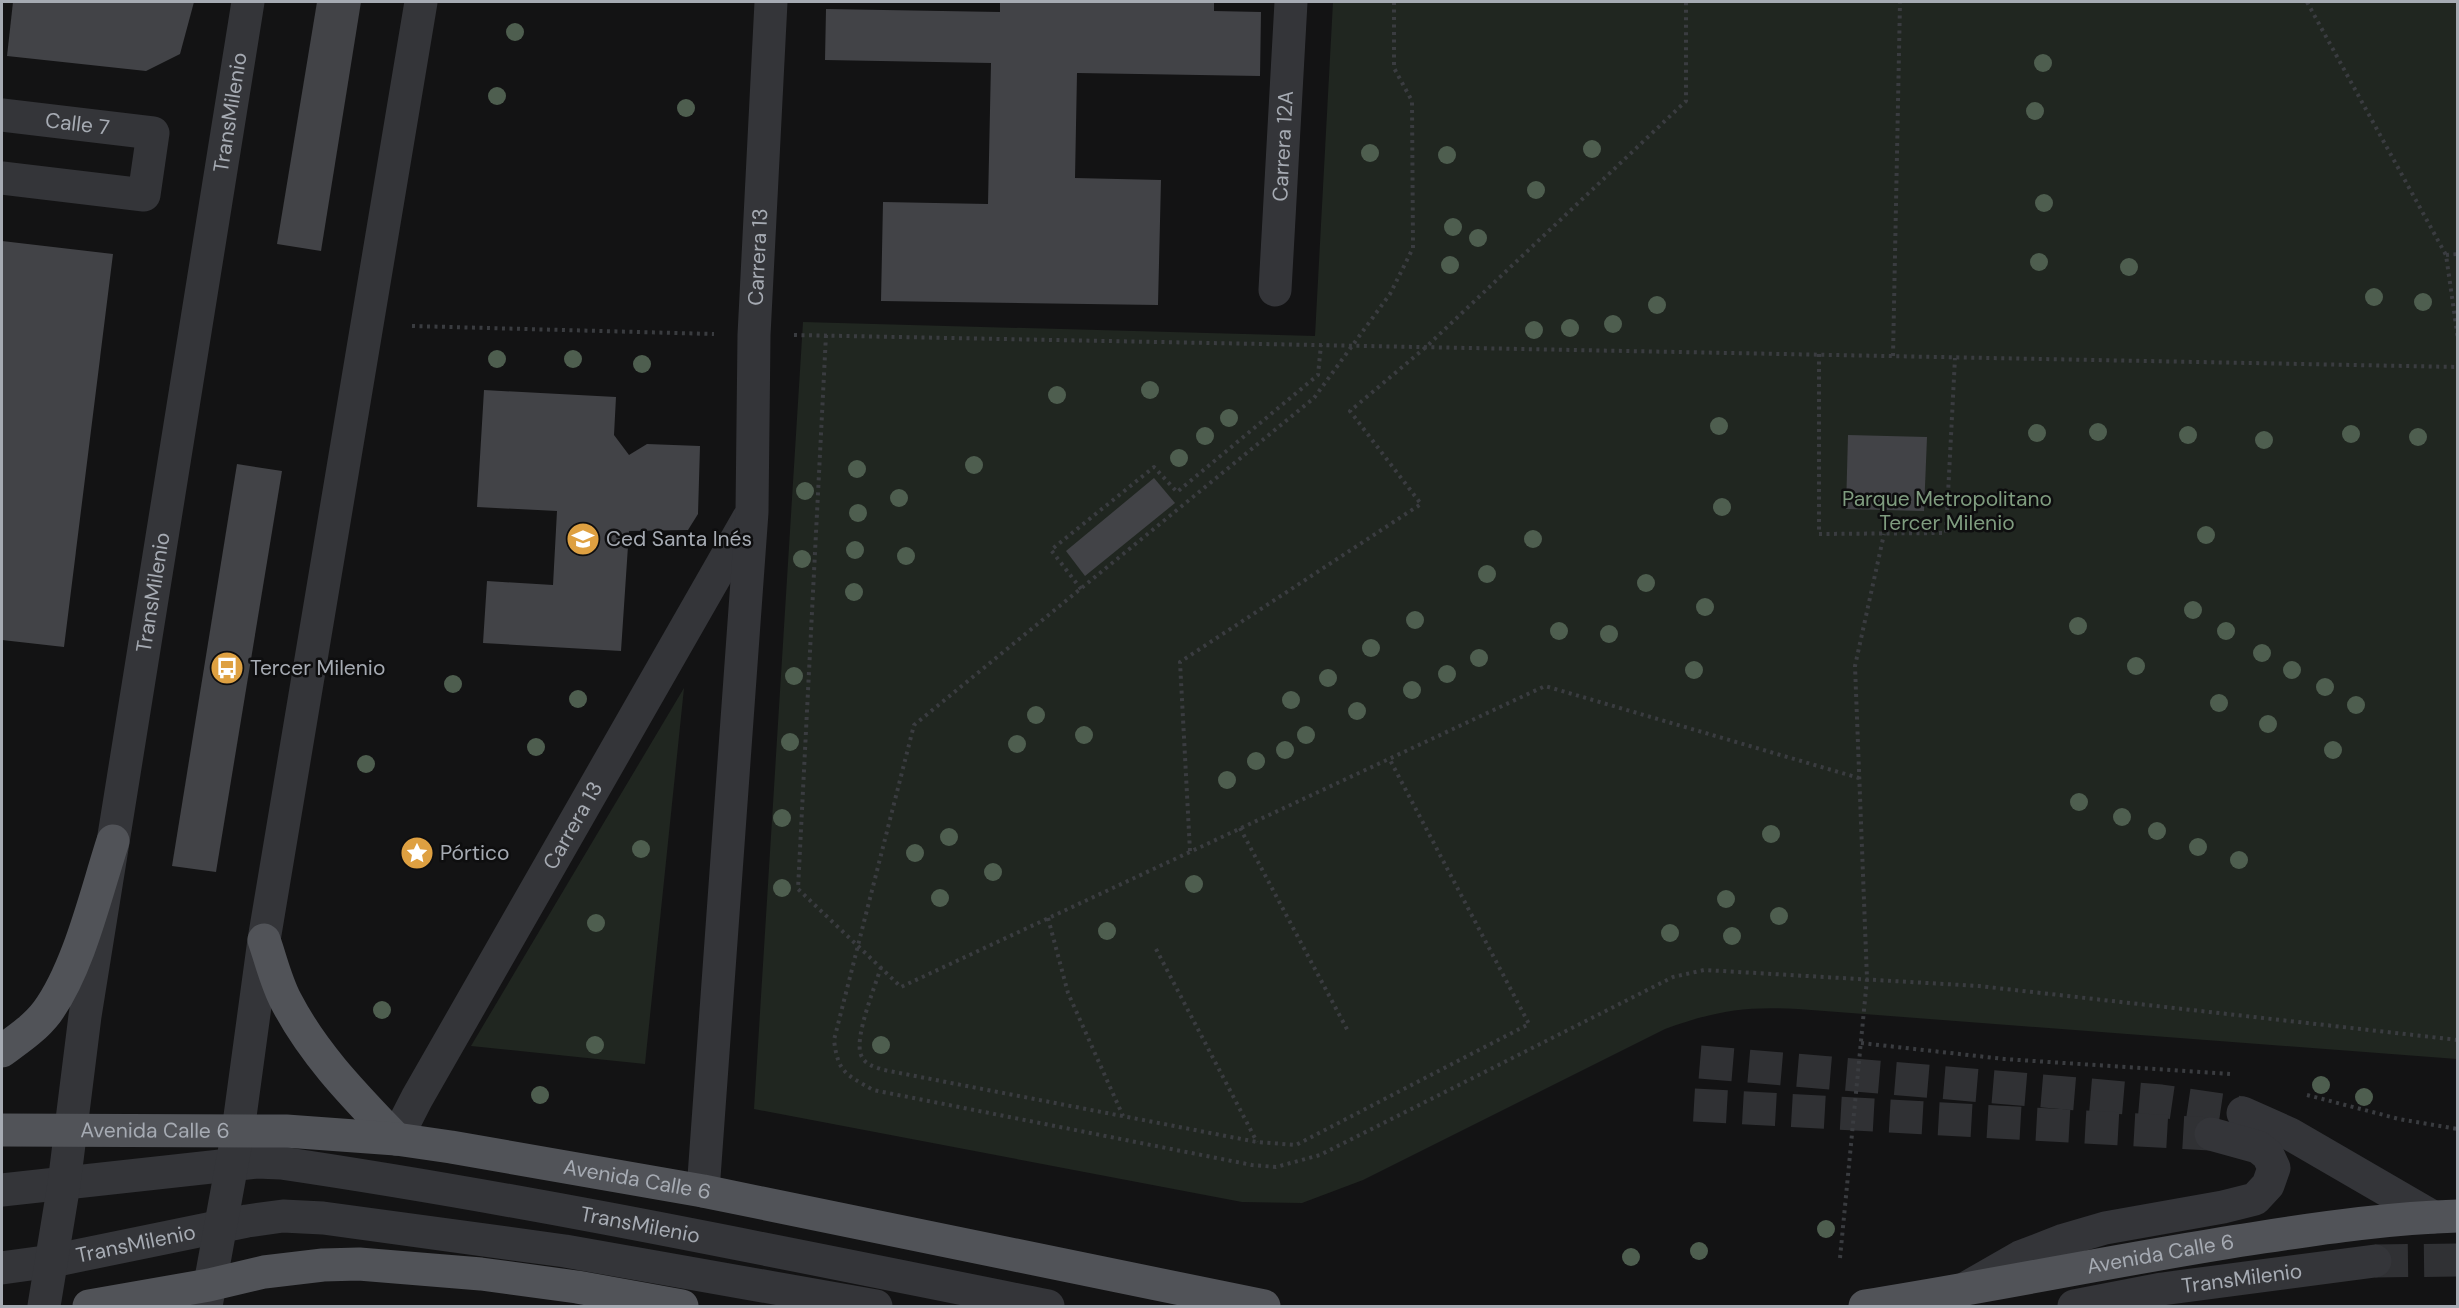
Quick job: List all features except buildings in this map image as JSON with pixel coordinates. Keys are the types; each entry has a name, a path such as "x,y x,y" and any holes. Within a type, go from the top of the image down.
{"main road":[{"path":"2,1051 19,1039 46,1013 69,973 113,841"},
{"path":"264,940 285,999 301,1028 321,1057 396,1139"},
{"name":"Avenida Calle 6","path":"2,1130 286,1131 396,1139 703,1191 1264,1306"},
{"name":"Avenida Calle 6","path":"1865,1306 2206,1245 2343,1225 2445,1216"},
{"path":"89,1306 208,1296 278,1270 359,1264 492,1276 577,1287 682,1306"}],"street":[{"name":"TransMilenio","path":"44,1306 72,1131 85,1016 248,2"},
{"name":"TransMilenio","path":"208,1296 238,1131 264,940 421,2"},
{"name":"Carrera 13","path":"703,1191 752,512 753,335 771,2"},
{"name":"Carrera 12A","path":"1275,290 1291,2"},
{"name":"Calle 7","path":"2,115 153,133 144,195 2,178"},
{"name":"Carrera 13","path":"396,1139 423,1087 752,512"},
{"path":"2243,1113 2282,1129 2445,1216"},
{"path":"1963,1289 2020,1257 2064,1240 2105,1228 2223,1208 2255,1199 2268,1185 2274,1168 2268,1155 2258,1147 2211,1134"},
{"name":"TransMilenio","path":"2,1190 231,1165 281,1163 356,1174 785,1253 1048,1306"},
{"name":"TransMilenio","path":"2,1268 52,1261 283,1216 323,1218 565,1251 876,1306"},
{"name":"TransMilenio","path":"2074,1306 2162,1289 2375,1262"}],"path":[{"path":"1394,2 1394,68 1412,101 1413,248 1390,294 1314,398 914,725 834,1040 836,1060 849,1076 873,1090 1252,1165 1276,1167 1320,1155 1673,977 1704,970 1979,986 2457,1040"},
{"path":"1190,852 1180,662 1421,504 1350,411 1426,347 1686,100 1686,2"},
{"path":"1893,356 1900,2"},
{"path":"2307,2 2446,255 2457,339"},
{"path":"2446,255 2457,254"},
{"path":"412,326 753,335 2457,367"},
{"path":"826,335 798,889 901,987 1545,686 1859,778"},
{"path":"1080,589 1051,550 1154,467 1178,492 1318,375 1321,345"},
{"path":"1819,354 1819,534 1946,533 1954,357"},
{"path":"1840,1258 1867,979 1855,666 1884,534"},
{"path":"881,967 859,1041 861,1054 868,1064 884,1070 1257,1142 1296,1145 1529,1024 1389,759"},
{"path":"1240,828 1349,1033"},
{"path":"1048,918 1068,993 1123,1116"},
{"path":"1156,949 1257,1142"},
{"path":"1861,1043 2004,1059 2225,1073 2236,1076"},
{"path":"2301,1093 2399,1119 2457,1129"}],"green space":[{"name":"Parque Metropolitano Tercer Milenio","path":"1333,2 2457,2 2457,1059 1798,1009 1745,1009 1699,1018 1665,1029 1363,1180 1302,1203 1242,1202 754,1109 803,322 1315,336"},
{"path":"684,688 645,1064 471,1046"}],"tunnel":[{"path":"1700,1062 2161,1101 2243,1113"},
{"path":"1694,1105 2211,1134"},
{"path":"2375,1261 2458,1260"}],"place":[{"name":"Ced Santa Inés","path":"583,539"},
{"name":"Tercer Milenio","path":"227,668"},
{"name":"Pórtico","path":"417,853"}]}
